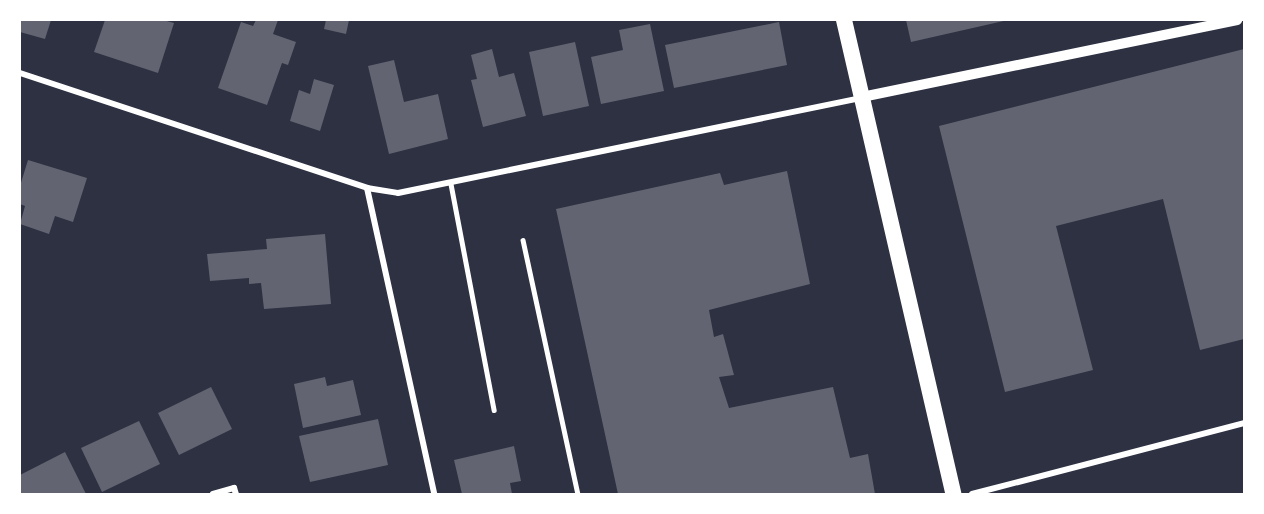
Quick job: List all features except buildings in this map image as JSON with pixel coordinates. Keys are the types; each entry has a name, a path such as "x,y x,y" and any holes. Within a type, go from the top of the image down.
{"highway":[{"path":"844,20 953,495"}],"street":[{"path":"20,73 367,188 398,193 451,184 862,97 1196,24 1237,20"},
{"path":"367,188 434,495"},
{"path":"972,495 1245,423"},
{"path":"213,495 234,488 236,495"}],"lane":[{"path":"451,184 494,410"},
{"path":"523,240 578,495"}]}
